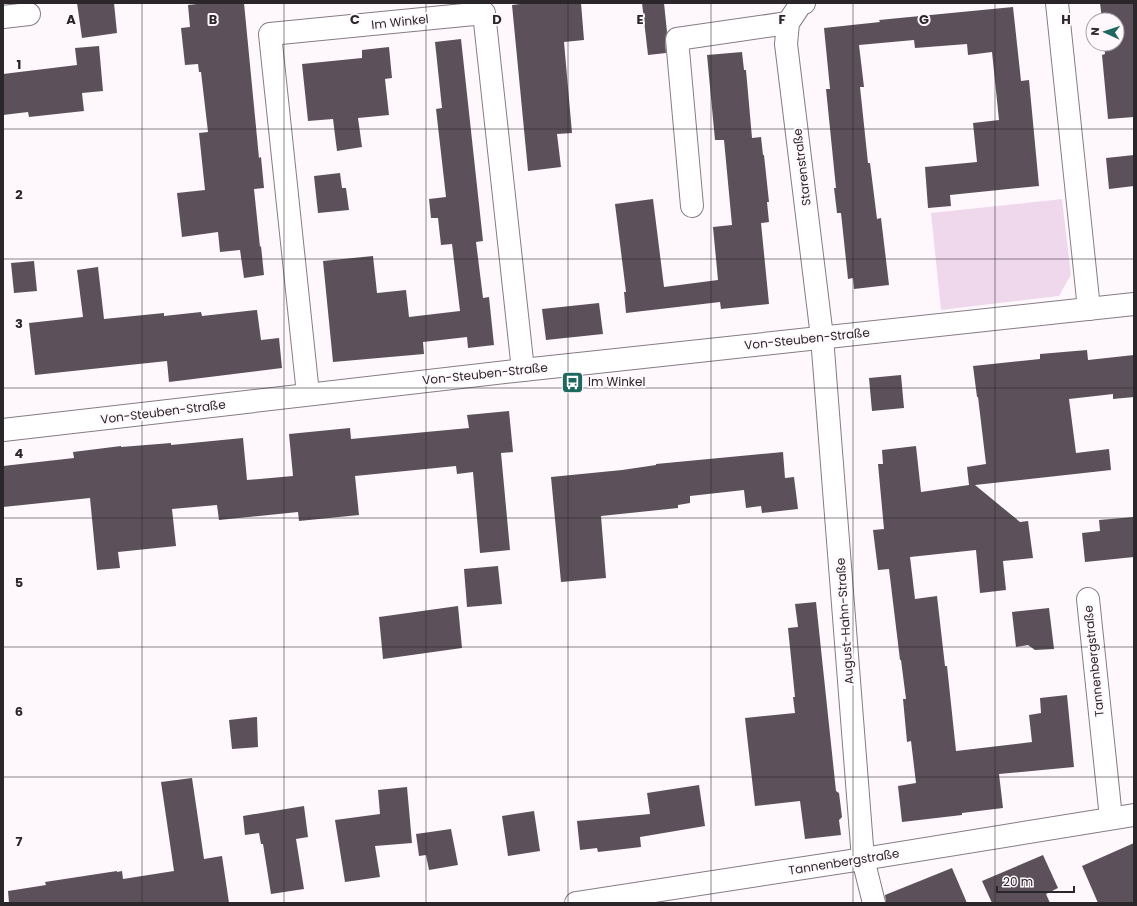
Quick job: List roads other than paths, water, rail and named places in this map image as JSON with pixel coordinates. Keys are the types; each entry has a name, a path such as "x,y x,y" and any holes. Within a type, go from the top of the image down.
{"street":[{"name":"Starenstraße","path":"804,3 800,5 788,23 786,44 822,337"},
{"path":"1057,3 1090,309"},
{"name":"Im Winkel","path":"308,394 270,34 484,13 523,370"},
{"path":"3,17 28,14"},
{"path":"692,206 677,39 788,23"},
{"name":"Von-Steuben-Straße","path":"3,430 523,370 1134,304"},
{"name":"August-Hahn-Straße","path":"822,337 863,859 874,903"},
{"name":"Tannenbergstraße","path":"1088,599 1111,818"},
{"name":"Tannenbergstraße","path":"576,903 863,859 1134,815"}],"place":[{"name":"Im Winkel","path":"572,382"}]}
